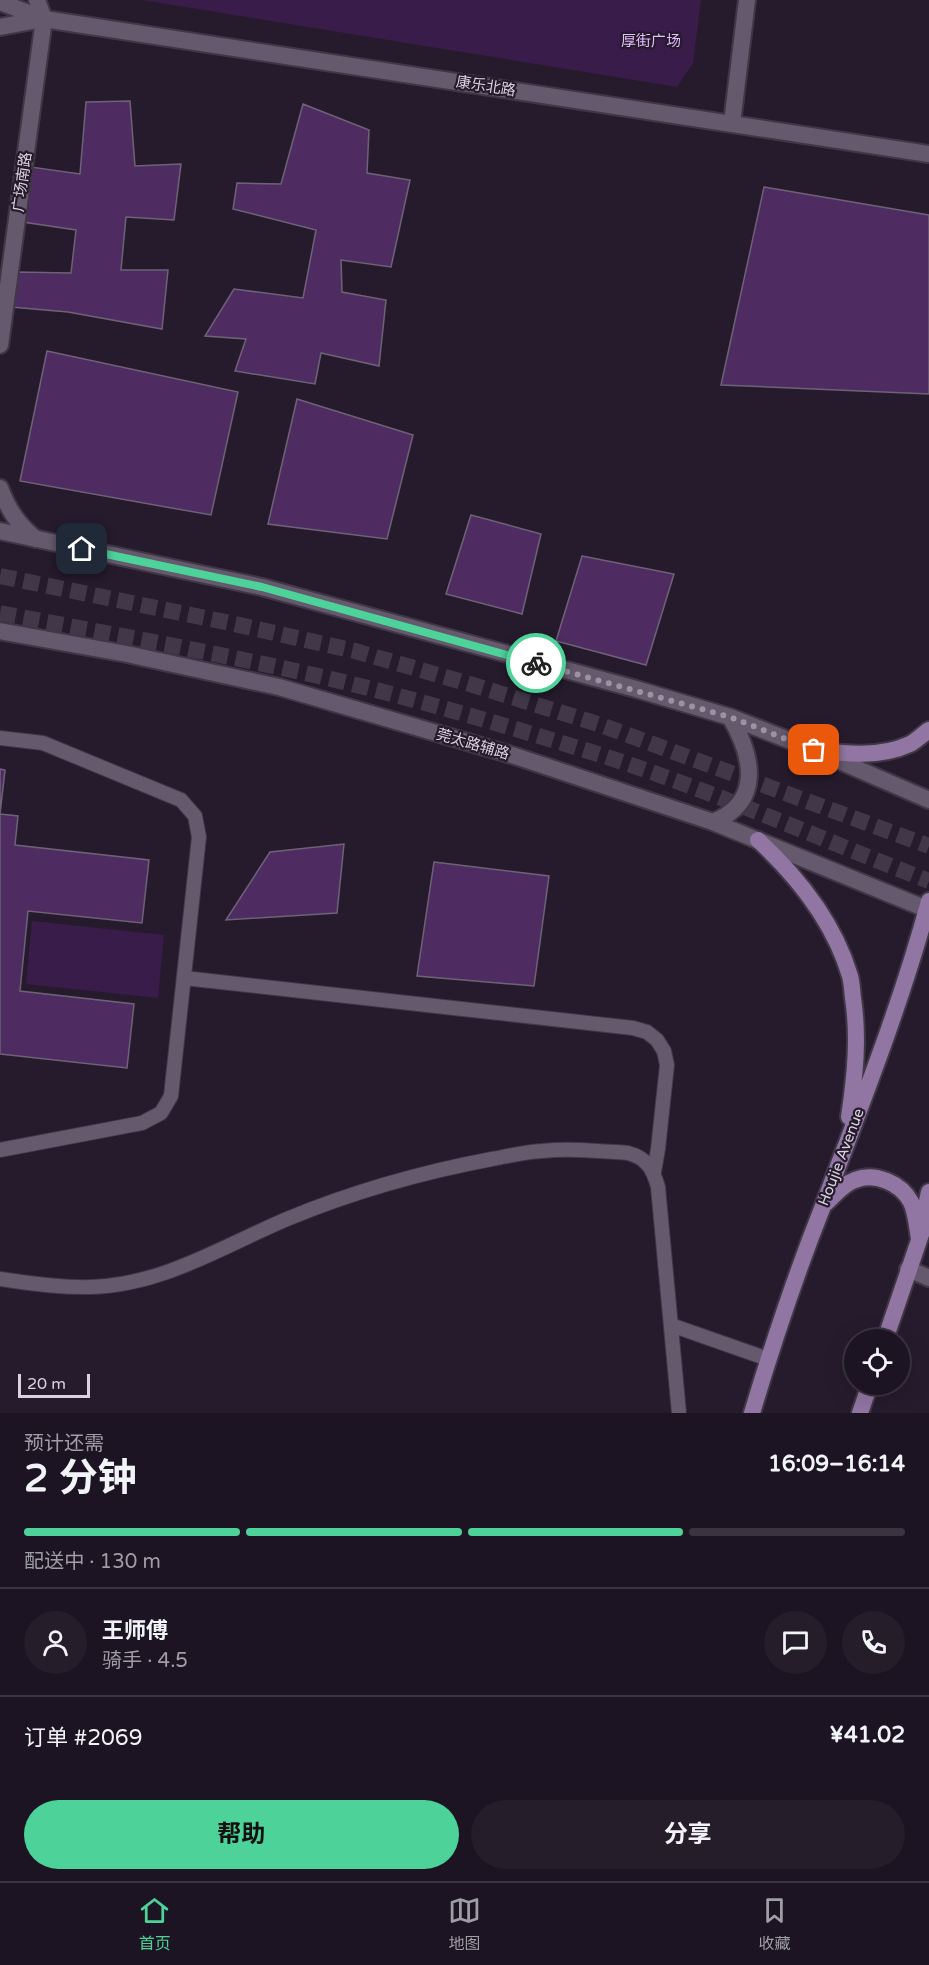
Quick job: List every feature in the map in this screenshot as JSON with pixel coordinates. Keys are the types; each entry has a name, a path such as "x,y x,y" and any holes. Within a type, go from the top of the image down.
{"main road":[{"path":"37,0 44,19"},
{"path":"732,123 747,0"},
{"name":"康乐北路","path":"0,2 44,19 929,153"},
{"name":"康乐北路","path":"0,27 44,19"},
{"name":"广场南路","path":"0,345 44,19"},
{"path":"0,488 13,516 36,539"},
{"path":"0,531 262,587 636,689 730,717 814,750 929,800"},
{"name":"莞太路辅路","path":"0,631 126,654 279,687 514,756 713,822 928,907"},
{"path":"713,822 726,817 738,807 747,791 750,772 747,754 730,717"},
{"path":"814,750 848,754 883,752 910,744 929,730"},
{"path":"758,840 785,865 810,897 833,933 850,977 856,1017 856,1063 844,1152"},
{"name":"Houjie Avenue","path":"752,1413 768,1359 903,988 928,907"},
{"path":"822,1208 842,1188 854,1180 870,1177 886,1180 900,1189 910,1202 919,1239"},
{"path":"919,1239 929,1192"},
{"path":"889,1329 928,1214"},
{"path":"908,1269 929,1278"},
{"path":"860,1413 866,1395"}],"lane":[{"path":"0,738 43,743 181,800 195,816 199,837 171,1096 161,1113 142,1123 0,1150"},
{"path":"184,978 633,1028 647,1032 657,1040 664,1051 667,1065 654,1172 659,1197 679,1413"},
{"path":"0,1279 63,1287 93,1287 137,1281 199,1260 287,1219 365,1191 460,1165 540,1151 628,1153 638,1155 654,1172"},
{"path":"671,1325 768,1359"}],"green space":[{"name":"厚街广场","path":"142,0 701,0 693,63 677,87"},
{"path":"32,921 164,935 158,998 26,984"}],"building":[{"path":"130,101 135,166 181,164 174,220 126,217 121,270 168,270 162,329 68,312 11,307 16,272 71,273 76,230 23,222 31,167 80,174 86,102"},
{"path":"303,104 369,130 367,173 410,180 391,267 341,260 342,292 386,300 379,366 321,353 315,384 235,371 246,339 205,336 234,289 303,298 316,230 233,209 237,183 281,184"},
{"path":"764,187 929,215 929,394 721,385"},
{"path":"47,351 238,392 211,515 20,481"},
{"path":"297,399 413,435 387,539 268,524"},
{"path":"471,515 541,534 522,614 446,594"},
{"path":"582,556 674,574 646,665 556,641"},
{"path":"0,769 5,770 0,814"},
{"path":"0,814 18,816 15,845 149,860 142,923 28,911 20,991 134,1004 127,1068 0,1054"},
{"path":"344,844 337,913 226,920 270,852"},
{"path":"434,862 549,876 534,986 417,976"}],"tunnel":[{"path":"0,576 355,651 473,685 601,725 929,846"},
{"path":"0,613 301,672 466,715 588,751 674,780 929,881"}],"way so far":[{"path":"536,663 730,717 814,750"}],"route":[{"path":"82,549 262,587 536,663"}]}
